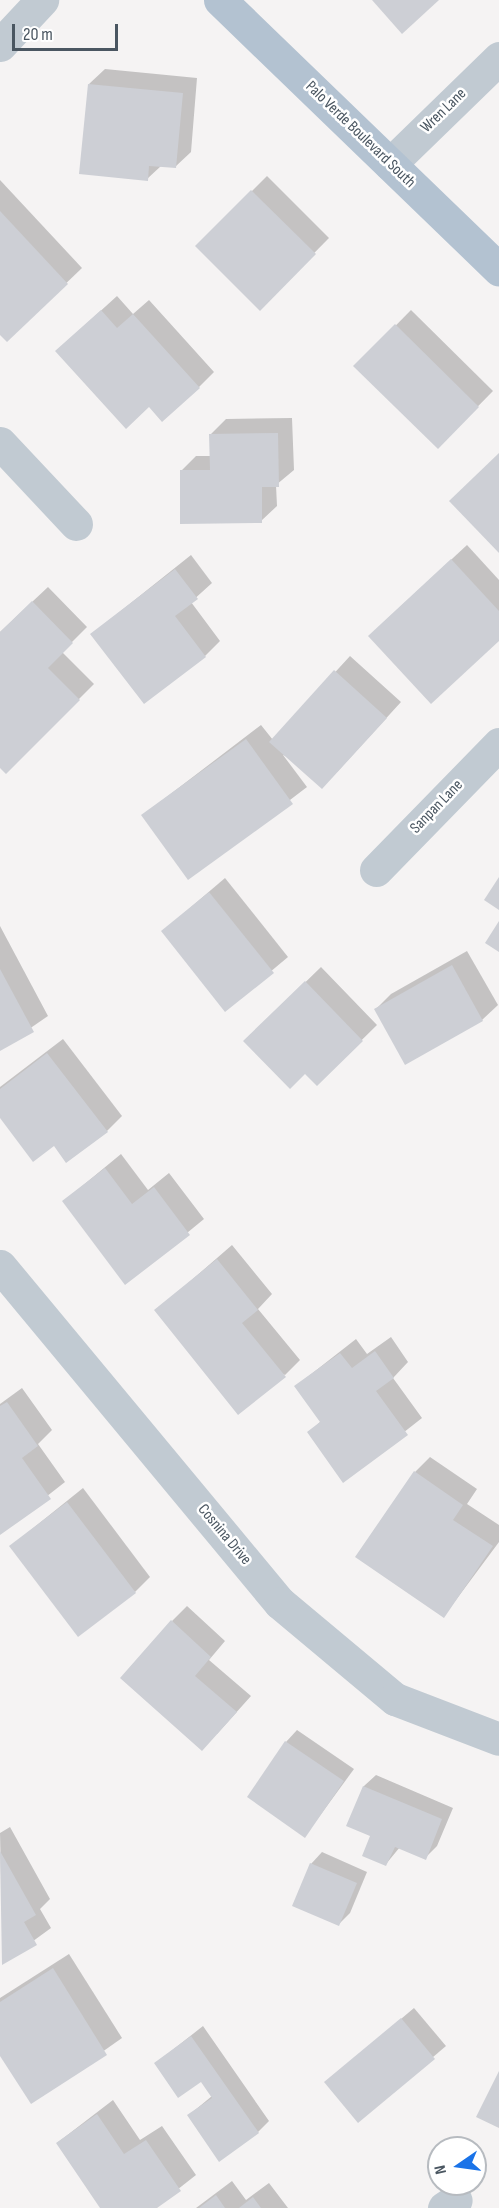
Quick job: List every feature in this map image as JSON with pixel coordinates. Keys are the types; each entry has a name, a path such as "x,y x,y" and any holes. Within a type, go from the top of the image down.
{"main road":[{"name":"Palo Verde Boulevard South","path":"220,0 499,269"}],"street":[{"path":"0,45 42,0"},
{"name":"Wren Lane","path":"390,164 499,58"},
{"path":"0,443 76,524"},
{"name":"Sanpan Lane","path":"376,870 499,744"},
{"name":"Cosnina Drive","path":"0,1266 280,1603 395,1699 499,1739"}],"building":[{"path":"372,0 439,0 402,34"},
{"path":"88,84 183,93 176,168 149,166 148,181 79,174"},
{"path":"251,190 316,254 260,311 195,246"},
{"path":"0,211 68,284 7,342 0,335"},
{"path":"101,310 117,328 133,314 200,388 162,422 149,407 126,429 55,351"},
{"path":"395,324 479,407 438,449 353,366"},
{"path":"278,433 279,487 262,487 262,523 180,524 180,470 210,470 209,434"},
{"path":"499,453 499,553 449,501"},
{"path":"451,559 499,611 499,641 431,704 368,636"},
{"path":"175,569 198,599 175,616 206,657 144,704 90,634"},
{"path":"32,601 73,643 48,668 80,700 6,774 0,768 0,632"},
{"path":"334,670 387,718 322,789 269,742"},
{"path":"246,739 293,804 188,880 141,815"},
{"path":"499,877 499,910 484,900"},
{"path":"209,892 274,973 225,1012 161,931"},
{"path":"499,921 499,952 485,943"},
{"path":"452,965 483,1021 405,1065 374,1009"},
{"path":"0,969 34,1032 0,1051"},
{"path":"305,981 363,1041 317,1086 305,1074 290,1089 243,1041"},
{"path":"47,1053 108,1132 66,1163 54,1146 33,1162 0,1118 0,1089"},
{"path":"105,1168 132,1204 154,1187 190,1235 125,1285 62,1201"},
{"path":"217,1259 258,1310 242,1323 286,1377 238,1415 154,1310"},
{"path":"375,1351 394,1378 376,1391 408,1435 343,1483 307,1432 320,1422 294,1386 340,1353 352,1368"},
{"path":"7,1402 38,1446 22,1458 51,1499 0,1535 0,1406"},
{"path":"414,1471 463,1505 453,1520 493,1546 444,1618 355,1557"},
{"path":"67,1502 136,1593 78,1637 9,1546"},
{"path":"171,1620 211,1657 195,1676 237,1712 202,1751 120,1678"},
{"path":"285,1741 344,1781 305,1838 247,1797"},
{"path":"363,1786 442,1819 426,1860 395,1847 386,1866 362,1856 370,1836 346,1826"},
{"path":"0,1851 36,1915 24,1922 37,1945 2,1965"},
{"path":"310,1863 357,1883 339,1926 292,1906"},
{"path":"53,1968 107,2055 31,2104 0,2056 0,2002"},
{"path":"401,2018 435,2059 358,2123 324,2082"},
{"path":"191,2036 259,2133 219,2162 187,2115 212,2098 201,2082 178,2098 154,2063"},
{"path":"499,2071 499,2128 476,2117"},
{"path":"97,2114 124,2154 146,2140 181,2191 157,2208 100,2208 56,2143"},
{"path":"216,2195 225,2208 199,2208"},
{"path":"253,2197 261,2208 239,2208"}]}
